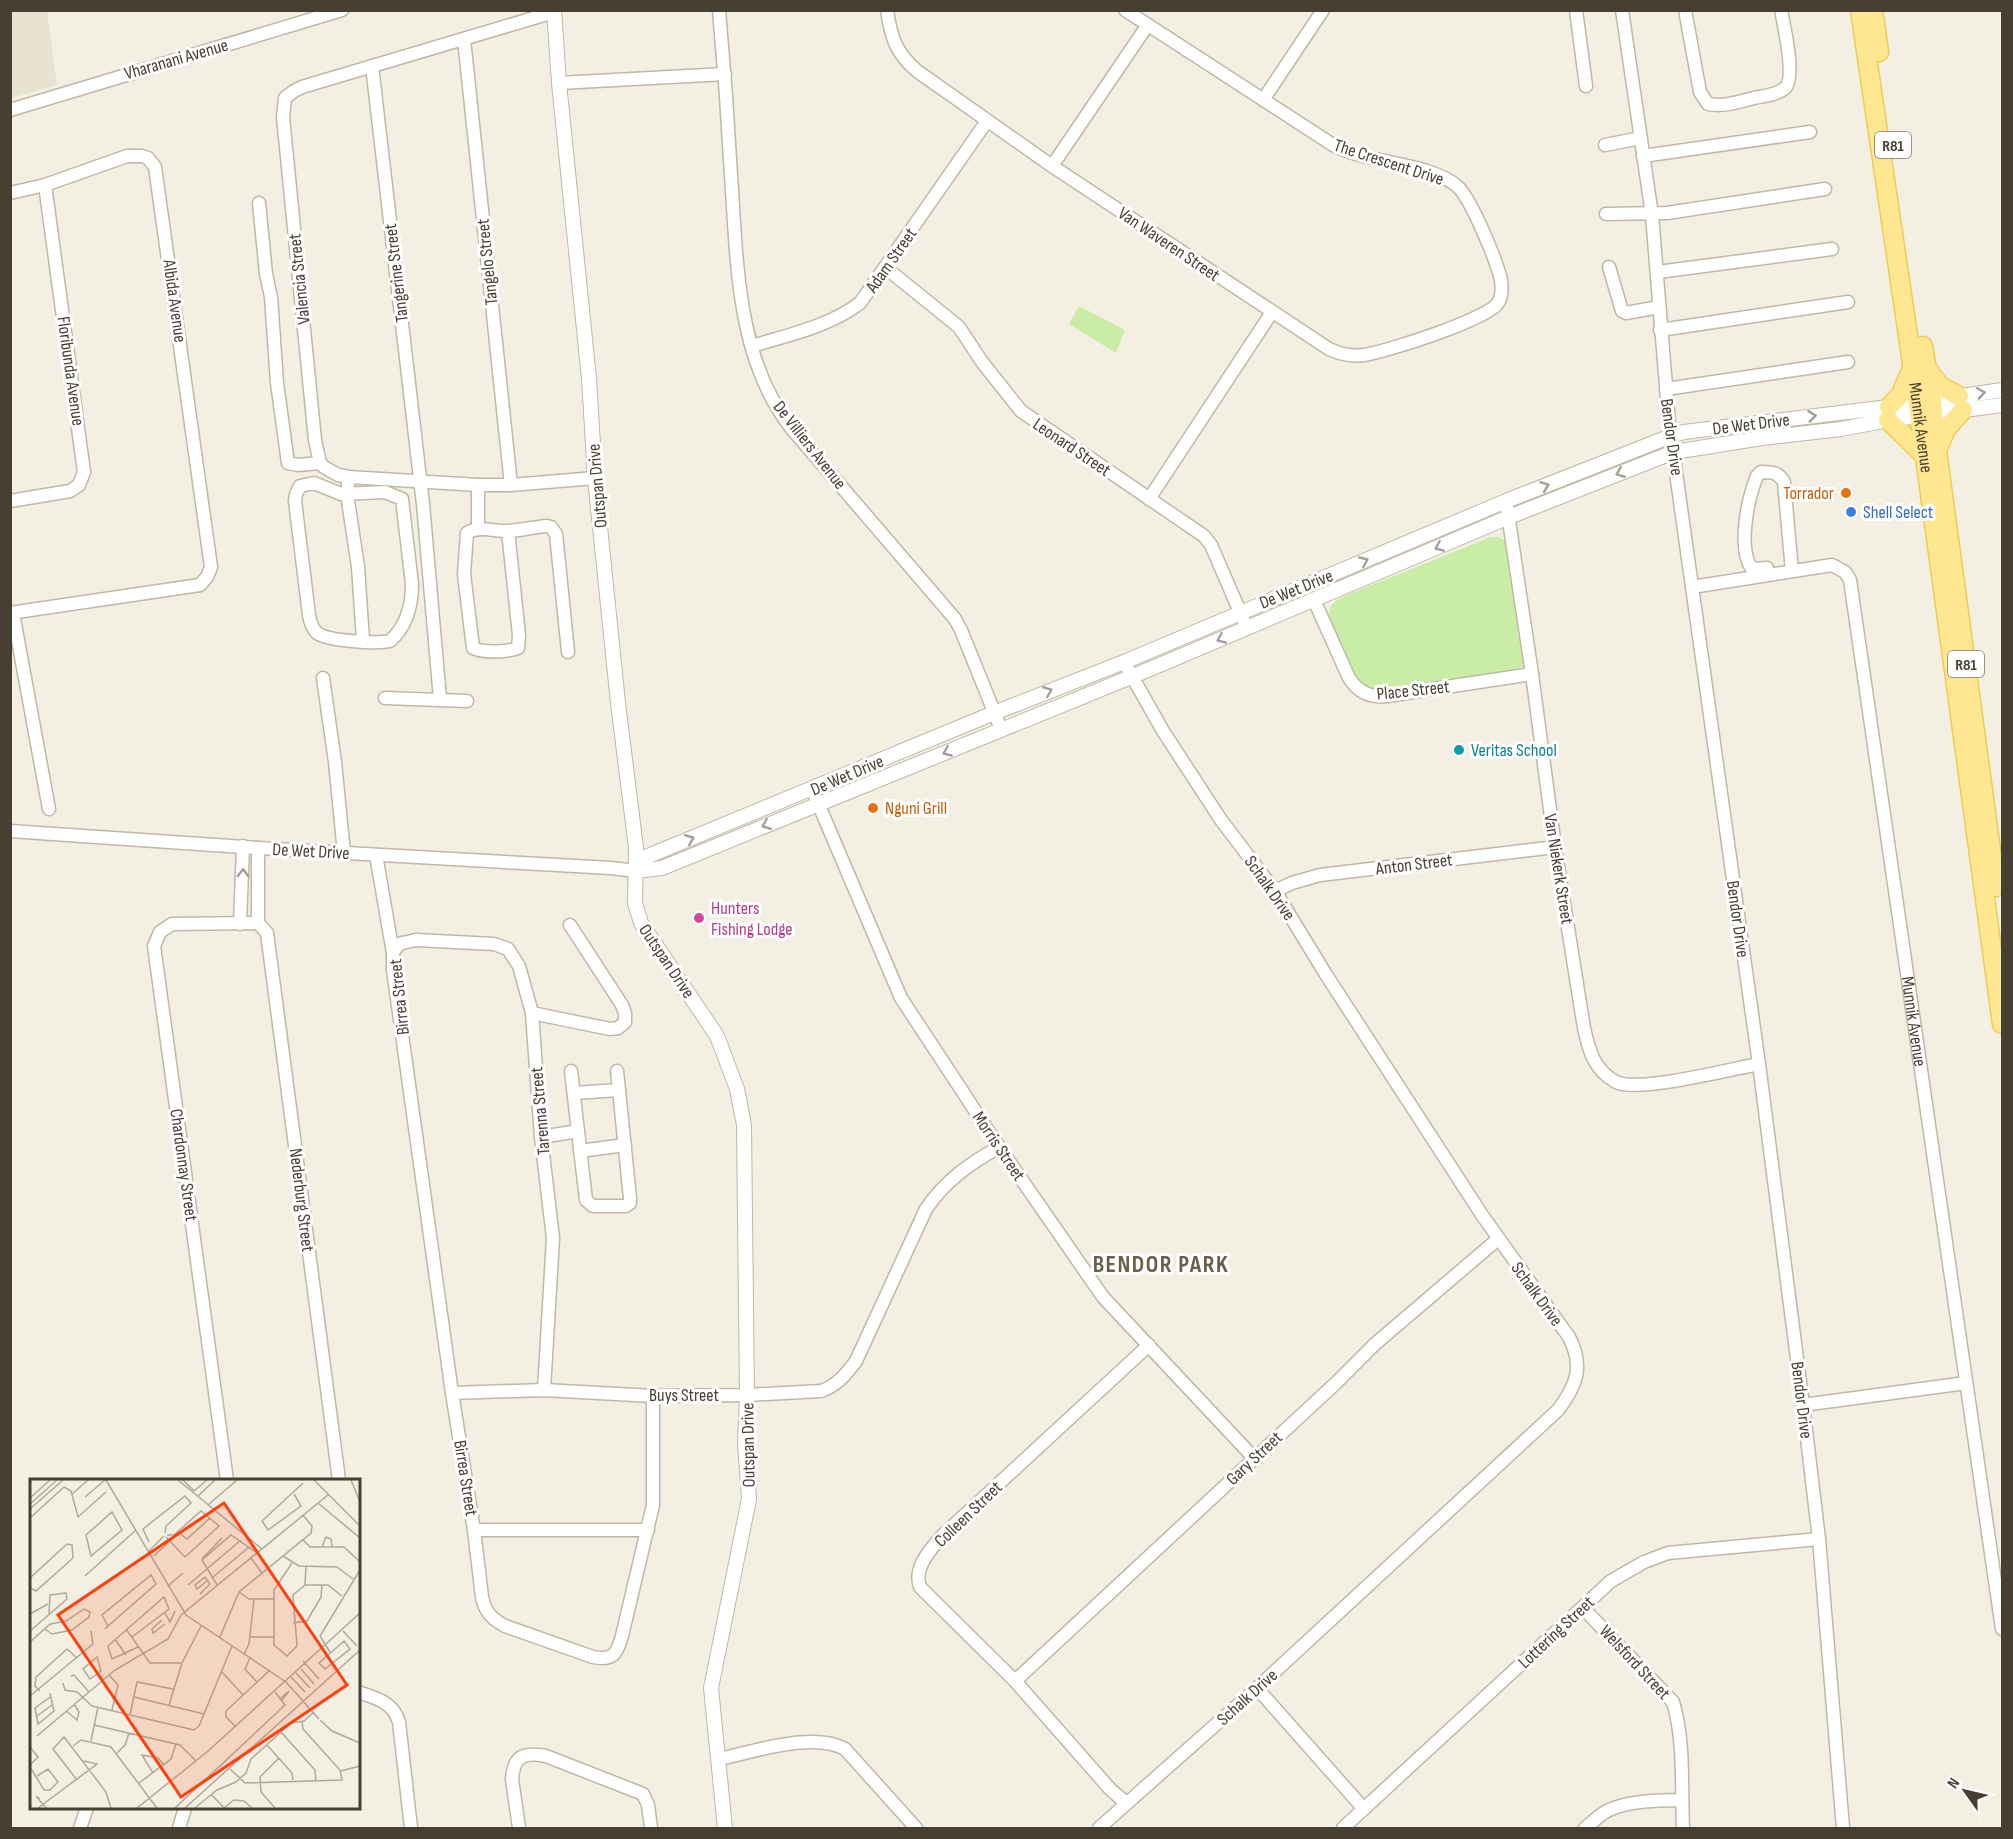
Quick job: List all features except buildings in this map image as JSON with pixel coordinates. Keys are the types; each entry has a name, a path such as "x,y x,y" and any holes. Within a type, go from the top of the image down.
{"main road":[{"name":"Munnik Avenue","path":"1860,10 1919,366"},
{"name":"Munnik Avenue","path":"1873,10 2002,1024"},
{"path":"1919,366 1940,387 1961,403 1931,453 1889,413 1919,366"},
{"name":"Munnik Avenue","path":"1931,453 2002,933"}],"street":[{"name":"De Villiers Avenue","path":"719,10 741,295 752,346 767,388 784,419 955,620 1001,729"},
{"name":"Van Waveren Street","path":"886,10 890,31 903,59 917,71 1052,166 1329,349 1349,356 1364,355 1446,330 1488,312 1500,300"},
{"name":"The Crescent Drive","path":"1125,10 1339,149 1430,172 1457,186 1472,207 1501,280 1500,300"},
{"path":"1263,100 1323,10"},
{"path":"1576,10 1586,86"},
{"name":"Bendor Drive","path":"1622,10 1635,140 1643,156 1652,215 1658,272 1660,330 1671,436 1759,1064 1803,1405 1819,1539 1843,1828"},
{"path":"1685,10 1700,92 1708,104 1722,106 1778,92 1788,86 1790,68 1782,10"},
{"name":"Vharanani Avenue","path":"10,110 338,11"},
{"name":"Valencia Street","path":"320,463 315,440 282,107 285,98 294,91 554,11"},
{"name":"Outspan Drive","path":"554,11 559,83 589,380 595,478 636,866 635,903 641,923 717,1036 742,1107 744,1125 747,1395 745,1443 749,1487 748,1510 711,1688 725,1828"},
{"path":"1052,166 1148,26"},
{"name":"Tangelo Street","path":"464,39 511,485"},
{"name":"Tangerine Street","path":"372,66 420,481 440,699"},
{"path":"559,83 725,74"},
{"name":"Adam Street","path":"752,346 828,321 848,312 860,303 987,121"},
{"path":"1643,156 1810,132"},
{"path":"1605,145 1635,140"},
{"name":"Albida Avenue","path":"10,193 45,185 127,156 148,158 155,167 210,553 210,573 200,585 12,613"},
{"name":"Floribunda Avenue","path":"10,501 70,491 79,485 84,472 45,185"},
{"path":"1606,214 1640,212 1652,215 1826,189"},
{"path":"259,203 266,274 271,297 277,383 288,463 293,465 320,463 331,471 349,477 477,485 511,485 595,478"},
{"path":"1658,272 1833,249"},
{"path":"1609,267 1622,311 1626,313 1659,307"},
{"name":"Leonard Street","path":"886,268 959,327 982,362 1021,411 1204,536 1211,545 1247,628"},
{"path":"1660,330 1848,302"},
{"path":"1149,499 1272,312"},
{"path":"1666,389 1848,362"},
{"name":"De Wet Drive","path":"636,866 994,713 1124,662 1506,501 1671,436 1684,432 1889,413 1961,403 2002,390"},
{"name":"De Wet Drive","path":"1961,403 2002,405"},
{"name":"De Wet Drive","path":"10,831 376,855 611,868 636,866 662,868 1131,677 1509,517 1674,452 1762,438 1841,429 1889,413"},
{"path":"1761,472 1775,472 1784,482 1792,568 1756,570 1749,565 1745,525 1755,481 1761,472"},
{"path":"349,477 347,494 358,567 363,640"},
{"path":"314,483 334,493 347,494 385,492 402,499 412,584 411,608 408,617 393,639 386,642 340,640 324,636 313,628 309,615 296,494 303,484 314,483"},
{"path":"477,485 478,529"},
{"name":"Van Niekerk Street","path":"1506,501 1555,847 1590,1053 1606,1076 1619,1083 1664,1082 1759,1064"},
{"path":"508,531 519,644 516,650 477,650 473,648 464,574 467,533 469,530 478,529 508,531 547,526 551,527 556,534 568,652"},
{"name":"Munnik Avenue","path":"1692,587 1792,568 1832,565 1845,572 1850,580 2002,1629"},
{"name":"Place Street","path":"1314,600 1349,678 1357,688 1368,694 1387,696 1532,674"},
{"path":"12,613 49,809"},
{"name":"Schalk Drive","path":"1099,1828 1257,1688 1558,1410 1571,1393 1577,1374 1577,1352 1569,1336 1498,1239 1325,973 1275,891 1218,814 1163,730 1124,662"},
{"path":"323,678 335,762 344,853"},
{"path":"385,698 467,701"},
{"name":"Morris Street","path":"812,789 901,998 999,1147 1103,1298 1254,1458"},
{"path":"243,846 240,924 258,923"},
{"name":"Anton Street","path":"1275,891 1292,883 1320,875 1555,847"},
{"name":"Nederburg Street","path":"258,848 258,923 267,933 339,1479"},
{"name":"Birrea Street","path":"376,855 395,949 393,970 482,1597 484,1606 494,1619 505,1626 603,1659 611,1657 619,1647 648,1530 654,1492 653,1396"},
{"name":"Chardonnay Street","path":"226,1479 154,946 160,933 172,924 240,924"},
{"path":"532,1013 610,1029 618,1028 625,1022 622,1005 570,925"},
{"name":"Tarenna Street","path":"395,949 416,940 485,943 508,949 519,966 532,1013 541,1137 554,1248 544,1390"},
{"path":"571,1071 586,1200 589,1204 626,1206 630,1203 630,1198 617,1071"},
{"path":"574,1092 619,1090"},
{"path":"541,1137 578,1131"},
{"path":"580,1151 625,1145"},
{"name":"Buys Street","path":"452,1393 544,1390 653,1396 821,1391 842,1380 856,1361 926,1209 938,1191 953,1177 999,1147"},
{"name":"Gary Street","path":"1015,1682 1375,1344 1498,1239"},
{"name":"Colleen Street","path":"1126,1803 1110,1789 1015,1682 920,1587 918,1581 922,1563 942,1536 1149,1345"},
{"path":"1803,1405 1966,1383"},
{"path":"474,1530 648,1530"},
{"name":"Lottering Street","path":"1343,1828 1611,1581 1644,1562 1668,1553 1819,1539"},
{"name":"Welsford Street","path":"1583,1608 1673,1702 1680,1736 1683,1828"},
{"path":"1257,1688 1364,1809"},
{"path":"360,1693 380,1700 395,1711 400,1731 411,1828"},
{"path":"719,1758 797,1744 835,1743 845,1749 916,1828"},
{"path":"519,1828 512,1771 516,1761 521,1756 529,1754 546,1756 643,1794 648,1805 651,1828"},
{"path":"1585,1828 1605,1812 1614,1808 1645,1802 1682,1800"},
{"path":"80,1828 87,1809"},
{"path":"179,1828 185,1809"}],"shaded area":[{"path":"11,10 47,11 57,85 11,98"}],"green space":[{"path":"1079,306 1125,330 1116,353 1069,324"},
{"path":"1491,537 1499,537 1507,542 1526,660 1522,667 1513,672 1382,691 1363,686 1348,663 1337,639 1329,613 1332,605 1344,596"}],"place":[{"name":"Torrador","path":"1846,493"},
{"name":"Shell Select","path":"1851,512"},
{"name":"Veritas School","path":"1459,750"},
{"name":"Nguni Grill","path":"873,808"},
{"name":"Hunters Fishing Lodge","path":"699,918"}],"district":[{"name":"BENDOR PARK","path":"1161,1264"}]}
